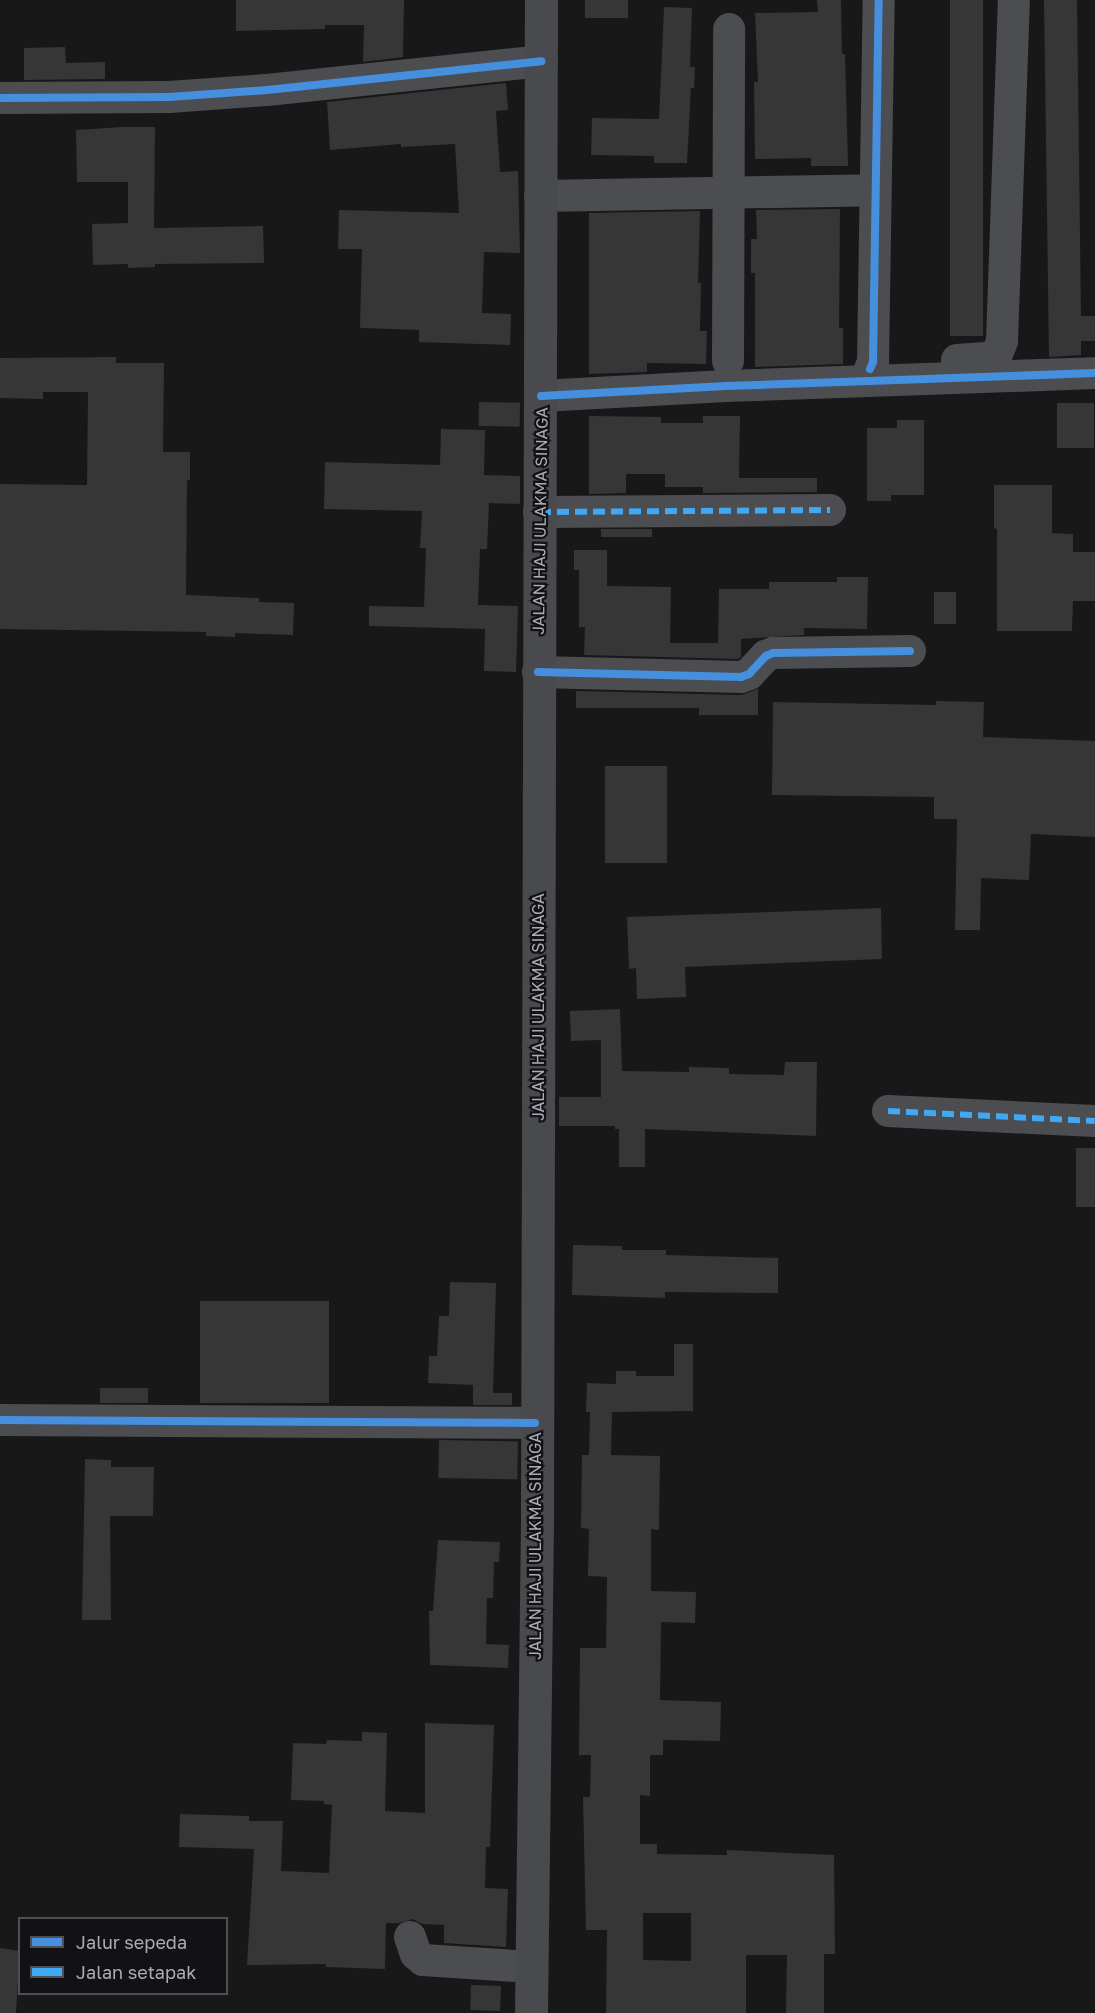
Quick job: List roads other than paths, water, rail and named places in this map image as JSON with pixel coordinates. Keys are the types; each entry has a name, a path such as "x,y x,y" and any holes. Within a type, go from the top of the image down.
{"main road":[{"name":"JALAN HAJI ULAKMA SINAGA","path":"531,2013 537,1517 535,1423 541,0"}],"street":[{"path":"879,0 872,366 988,359 996,357 1000,351 1014,0"},
{"path":"728,361 729,29"},
{"path":"0,98 169,97 267,90 541,61"},
{"path":"540,196 875,190"},
{"path":"541,396 726,386 1095,373"},
{"path":"538,512 830,510"},
{"path":"538,672 741,677 749,674 766,656 773,653 910,651"},
{"path":"888,1111 1095,1121"},
{"path":"0,1420 535,1423"},
{"path":"410,1937 416,1954 423,1960 531,1967"}]}
